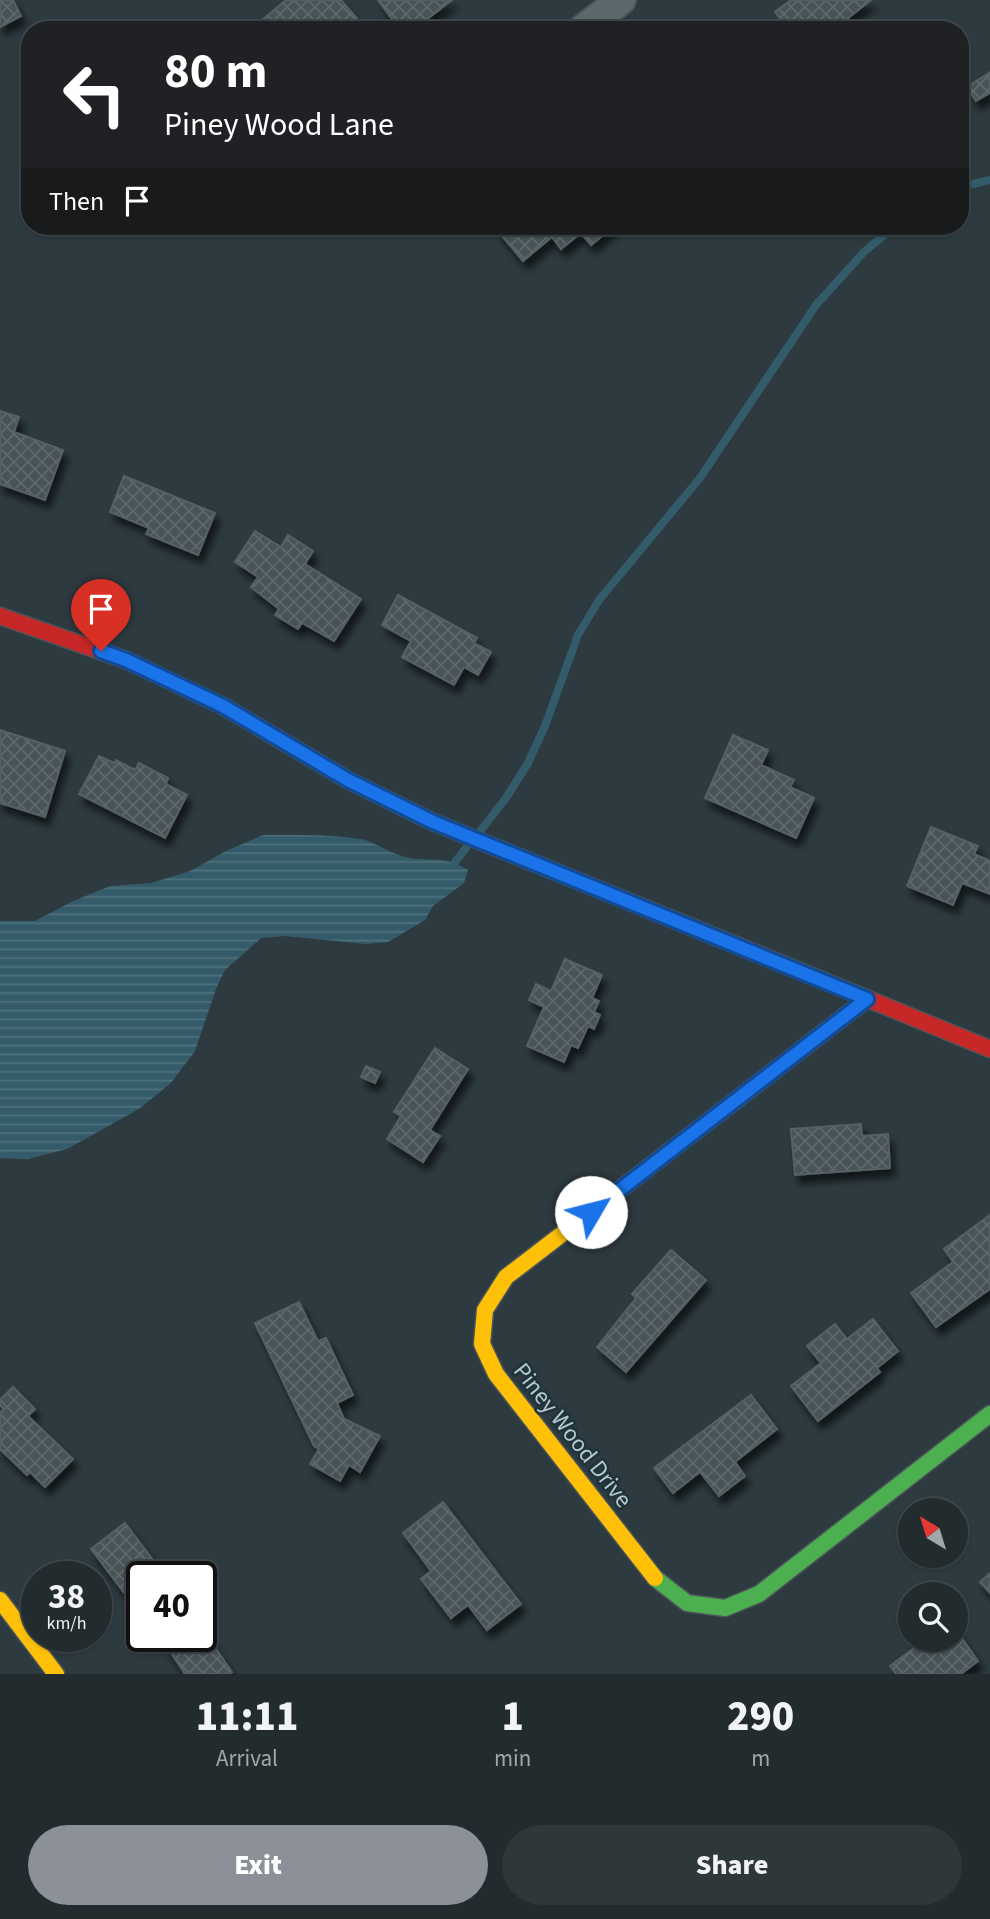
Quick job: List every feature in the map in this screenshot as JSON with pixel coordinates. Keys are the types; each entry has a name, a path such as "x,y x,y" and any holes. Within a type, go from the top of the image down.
{"street":[{"path":"594,21 621,0"},
{"path":"0,616 138,666 223,706 348,780 433,822 990,1049"},
{"name":"Piney Wood Drive","path":"867,999 506,1277 485,1310 482,1344 496,1374 658,1582 687,1603 725,1608 759,1594 990,1414"},
{"path":"0,1600 55,1674"}],"water":[{"path":"263,835 361,839 400,855 415,859 444,860 468,870 464,883 433,906 425,920 388,942 366,944 285,936 261,938 225,970 195,1051 171,1083 139,1109 67,1149 28,1159 0,1158 0,921 35,921 110,886 151,883 190,871"}],"building":[{"path":"0,0 13,0 21,16 0,27"},
{"path":"286,0 341,0 359,21 326,20 261,21"},
{"path":"378,0 452,0 425,21 393,21"},
{"path":"791,0 871,0 844,21 782,21 775,12"},
{"path":"989,73 990,93 976,101 969,86"},
{"path":"501,235 578,235 561,249 552,237 523,261"},
{"path":"583,235 603,235 591,245"},
{"path":"0,411 19,417 14,432 63,450 45,500 0,484"},
{"path":"124,476 215,513 198,555 146,534 149,528 110,512"},
{"path":"255,531 281,547 288,535 313,551 305,564 361,599 334,641 302,623 298,629 275,615 279,609 251,587 258,577 235,562"},
{"path":"398,595 477,638 474,643 491,652 478,675 464,667 454,685 402,657 411,641 382,625"},
{"path":"0,730 65,751 45,817 0,803"},
{"path":"733,735 768,750 761,765 794,780 790,787 814,798 796,838 705,798"},
{"path":"99,756 114,763 116,760 135,770 139,763 168,778 166,784 187,795 165,838 79,794"},
{"path":"931,827 978,846 974,854 990,861 990,894 962,883 953,905 907,886"},
{"path":"565,959 602,975 592,998 599,1001 594,1012 600,1015 594,1029 588,1026 578,1048 571,1045 564,1062 527,1046 544,1007 529,1000 536,984 551,991"},
{"path":"435,1048 468,1069 430,1130 440,1136 423,1162 387,1139 401,1116 394,1112"},
{"path":"366,1066 380,1072 375,1083 361,1077"},
{"path":"861,1124 862,1136 888,1134 890,1168 795,1175 791,1129"},
{"path":"990,1215 990,1289 936,1327 911,1293 953,1262 944,1249"},
{"path":"671,1250 706,1280 626,1372 597,1347 636,1298 632,1294"},
{"path":"299,1302 318,1341 326,1338 353,1395 337,1403 344,1419 380,1436 360,1472 349,1465 340,1481 310,1464 319,1449 314,1446 255,1323"},
{"path":"873,1319 898,1351 877,1368 880,1372 818,1421 791,1386 821,1363 807,1346 835,1324 847,1339"},
{"path":"13,1387 35,1409 28,1416 73,1459 45,1487 30,1472 27,1475 0,1449 0,1413 4,1409 0,1400"},
{"path":"751,1395 777,1429 735,1462 745,1476 719,1496 700,1472 673,1493 654,1468"},
{"path":"443,1502 521,1604 487,1630 468,1605 451,1618 421,1579 431,1571 403,1533"},
{"path":"125,1523 154,1561 126,1561 126,1595 112,1577 112,1561 100,1561 91,1549"},
{"path":"990,1573 990,1593 980,1582"},
{"path":"968,1647 978,1661 961,1674 896,1674 890,1666 909,1652 968,1652"},
{"path":"217,1650 232,1672 228,1674 185,1674 171,1652"}],"waterway":[{"path":"969,185 990,180"},
{"path":"481,830 528,763 545,726 578,635 599,600 700,478 816,305 864,252 884,235"},
{"path":"455,862 466,848"}],"traffic: fast":[{"path":"168,680 223,706 348,780 433,822 824,981"},
{"path":"655,1578 687,1603 725,1608 759,1594 990,1414"}],"traffic: slow":[{"path":"592,1211 506,1277 485,1310 482,1344 496,1374 655,1578"},
{"path":"0,1600 56,1674"}],"traffic: jam":[{"path":"0,616 126,660 168,680"},
{"path":"824,981 990,1049"},
{"path":"592,1211 867,999"}],"route":[{"path":"101,651 223,706 348,780 433,822 867,999 591,1212"}]}
